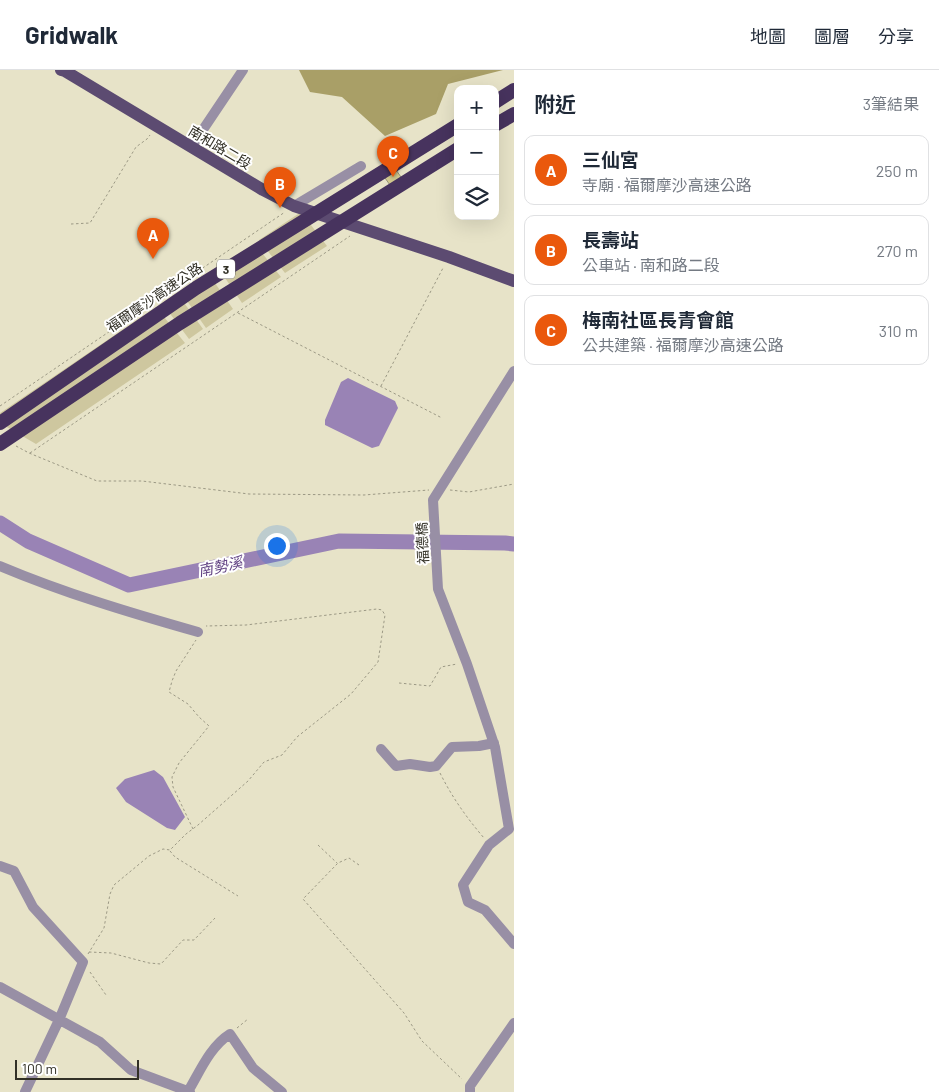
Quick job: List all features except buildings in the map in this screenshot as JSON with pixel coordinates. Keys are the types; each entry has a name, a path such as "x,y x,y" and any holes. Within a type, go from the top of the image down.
{"highway":[{"path":"499,99 514,90"},
{"path":"499,123 514,114"},
{"name":"福爾摩沙高速公路","path":"0,423 196,288 454,127"},
{"name":"3","path":"0,444 180,323 454,152"}],"main road":[{"name":"南和路二段","path":"61,70 192,146 263,190 294,206 514,281"}],"street":[{"path":"192,146 243,70"},
{"path":"294,206 361,166"},
{"name":"福德橋","path":"489,845 509,829 508,816 494,743 467,664 438,589 433,500 514,372"},
{"path":"0,566 136,615 198,632"},
{"path":"380,749 396,766 410,764 430,767 436,766 452,747 479,746 494,743"},
{"path":"489,845 463,885 468,902 484,910 514,944"},
{"path":"0,866 14,871 33,907 83,962 59,1020 25,1092"},
{"path":"0,987 100,1042 131,1070 189,1092 212,1051 230,1034 253,1068 282,1092"},
{"path":"470,1089 514,1023"}],"path":[{"path":"71,224 90,223 136,147 148,139 156,126"},
{"path":"0,406 294,206"},
{"path":"29,453 362,228"},
{"path":"381,387 448,257"},
{"path":"238,312 442,418"},
{"path":"15,446 97,480 142,481 258,494 364,495 440,489 469,492 514,484"},
{"path":"170,850 186,834 193,829 248,782 264,762 282,755 297,737 351,694 378,662 385,615 382,610 377,609 246,625 203,626 198,632 193,647 176,671 169,692 188,704 209,726 179,763 172,777 173,787 193,829"},
{"path":"399,683 430,686 441,667 467,664"},
{"path":"436,766 463,813 489,845"},
{"path":"318,845 338,863"},
{"path":"106,996 83,962 104,928 110,894 114,885 149,856 163,849 170,850 175,857 238,896"},
{"path":"359,865 349,858 338,863 302,899 404,1013 422,1041 470,1089"},
{"path":"89,952 111,954 161,964 183,940 194,940 215,918"},
{"path":"230,1034 248,1019"}],"shaded area":[{"path":"299,70 503,70 448,84 436,114 385,136 342,97 310,92"},
{"path":"301,212 327,246 285,273 259,240"},
{"path":"255,244 281,277 242,303 219,269"},
{"path":"208,273 233,309 206,328 180,291"},
{"path":"177,293 203,329 189,339 162,303"},
{"path":"156,307 185,343 36,444 0,423 0,413"},
{"path":"348,378 395,401 398,408 379,446 372,448 325,425 325,420 341,382"},
{"path":"154,770 163,777 185,817 175,830 167,828 126,802 116,788 125,779"}],"waterway":[{"name":"南勢溪","path":"0,523 28,541 129,585 339,541 514,544"}],"place":[{"name":"梅南社區長青會館","path":"393,177"},
{"name":"長壽站","path":"280,208"},
{"name":"三仙宮","path":"153,259"}]}
